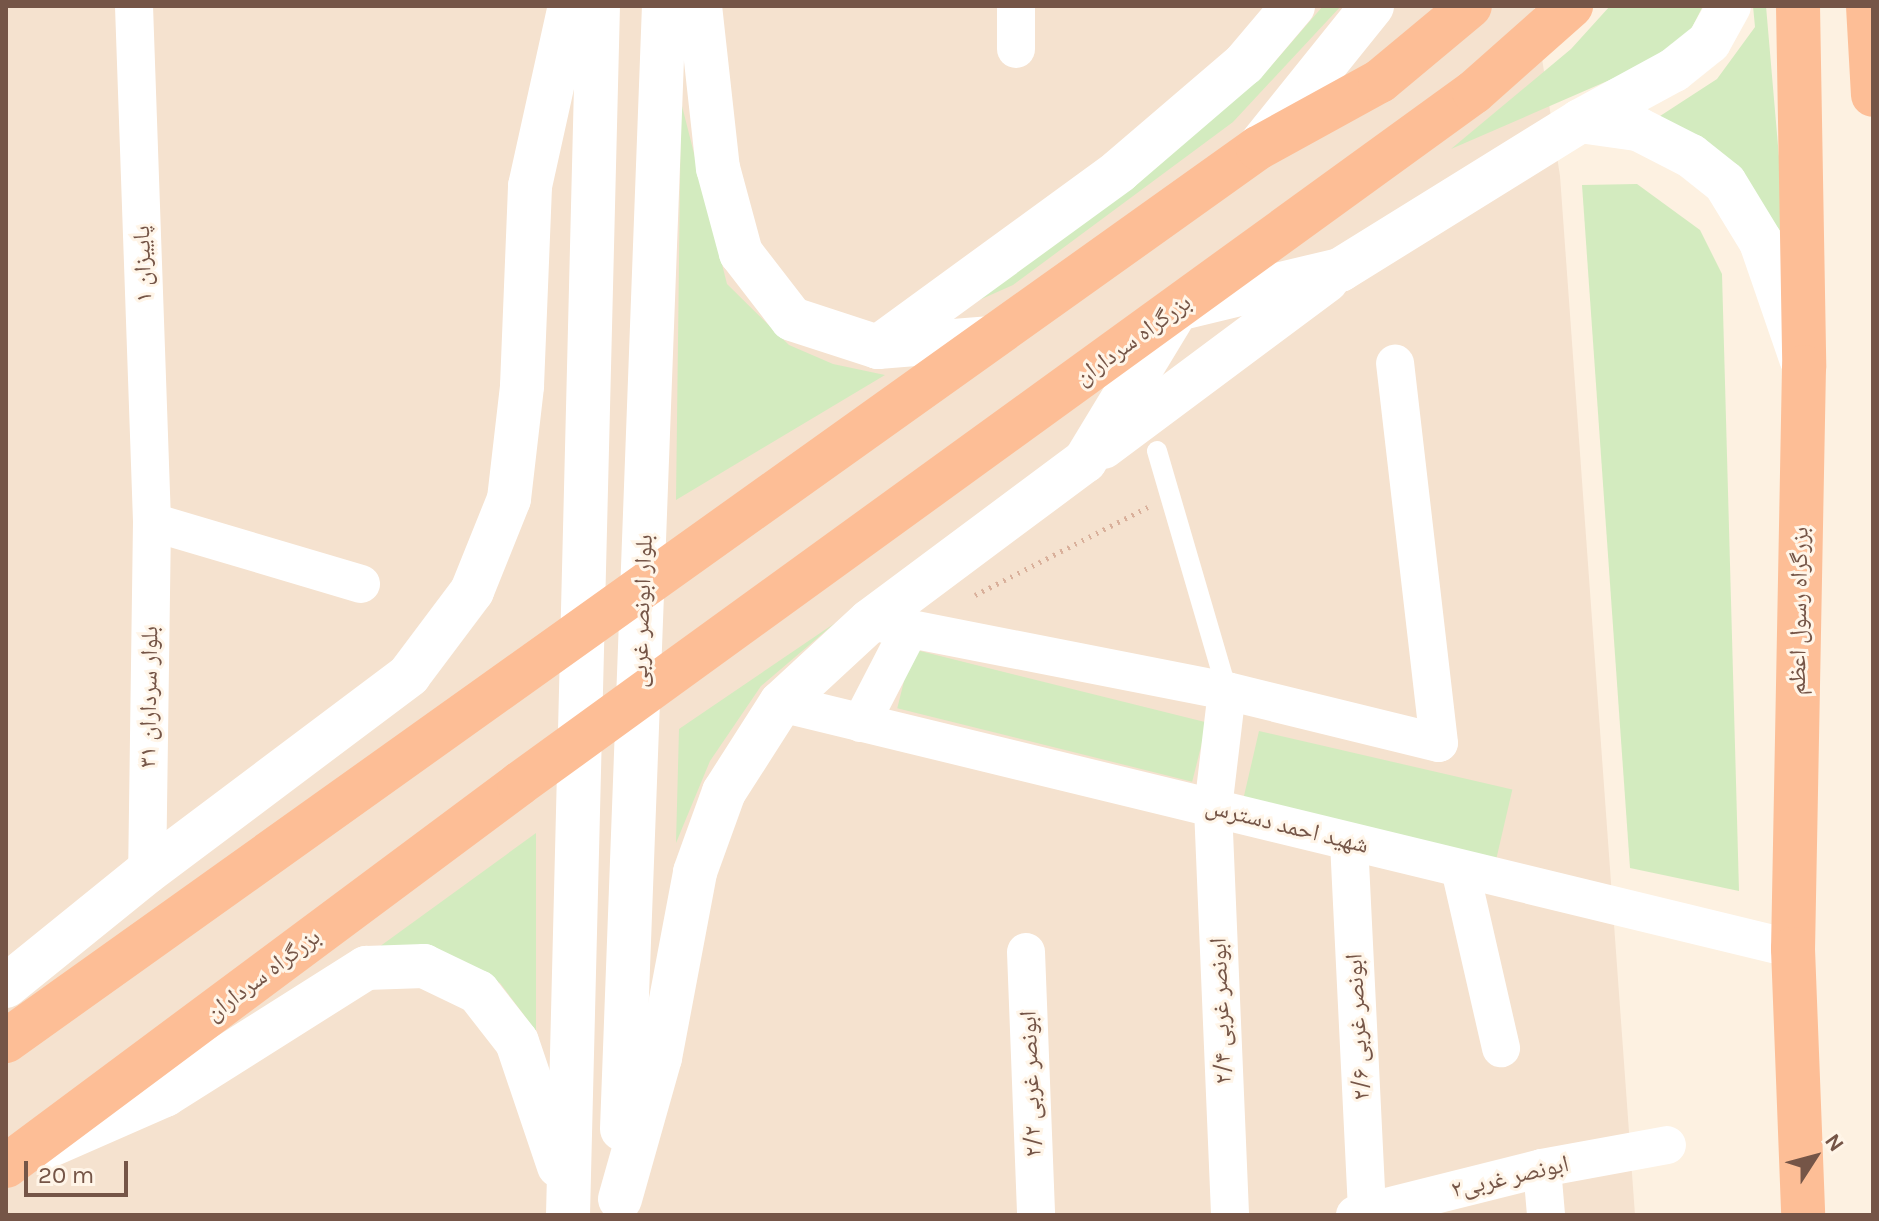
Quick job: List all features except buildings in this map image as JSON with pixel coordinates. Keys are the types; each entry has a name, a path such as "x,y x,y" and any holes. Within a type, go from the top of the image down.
{"highway":[{"path":"6,1041 688,550 1258,148 1380,81 1470,6"},
{"name":"بزرگراه سرداران","path":"10,1163 519,784 1474,92 1571,6"},
{"name":"بزرگراه رسول اعظم","path":"1798,6 1804,367 1793,949 1803,1215"},
{"path":"1868,6 1873,95"}],"main road":[{"path":"6,986 147,872 409,675 472,591 509,499 522,386 530,186 570,6"},
{"path":"569,1205 598,6"},
{"name":"بلوار ابونصر غربی","path":"619,1207 664,6"},
{"path":"700,6 718,168 741,253 792,319 878,347 989,338"},
{"path":"878,347 1119,171 1244,64 1293,6"},
{"path":"1258,148 1372,6"},
{"path":"619,1207 660,1058 695,872 724,792 781,703 890,624 1085,461 1340,270 1580,121 1674,70 1709,42 1729,6"},
{"path":"1580,121 1638,129 1691,156 1725,183 1761,242 1804,367"},
{"path":"1085,461 1177,309 1340,270"},
{"path":"10,1163 165,1095 366,968 424,966 478,992 517,1042 569,1205"}],"street":[{"name":"پاییزان ۱","path":"134,6 152,522"},
{"path":"1016,6 1016,49"},
{"path":"861,723 890,624 1227,691 1439,743 1395,364"},
{"path":"152,522 361,584"},
{"name":"بلوار سرداران ۳۱","path":"147,872 152,522"},
{"name":"ابونصر غربی ۲/۴","path":"1227,691 1213,808 1230,1215"},
{"name":"شهید احمد دسترس","path":"781,703 1793,949"},
{"name":"ابونصر غربی ۲/۶","path":"1349,842 1361,1213"},
{"path":"1460,869 1501,1048"},
{"name":"ابونصر غربی ۲/۲","path":"1026,952 1036,1215"},
{"name":"۲ابونصر غربی","path":"1361,1213 1542,1168 1667,1145"},
{"path":"1542,1168 1546,1215"}],"lane":[{"path":"1157,451 1227,691"}],"path":[{"path":"964,600 1170,496"}],"shaded area":[{"path":"6,6 1534,6 1560,176 1635,1215 6,1215"}],"green space":[{"path":"1323,6 1341,6 1233,122 1013,285 959,309 1271,66"},
{"path":"1610,6 1703,6 1681,49 1451,149 1571,49"},
{"path":"1753,6 1766,6 1788,262 1657,118 1717,79 1755,27"},
{"path":"681,102 727,284 789,345 833,364 885,375 676,500"},
{"path":"1637,184 1700,230 1722,274 1739,891 1630,868 1582,185"},
{"path":"835,623 761,686 710,761 676,843 679,729"},
{"path":"912,649 1207,723 1192,782 897,708"},
{"path":"1259,731 1512,789 1495,863 1242,804"},
{"path":"536,833 536,1031 500,983 441,955 379,947"}]}
